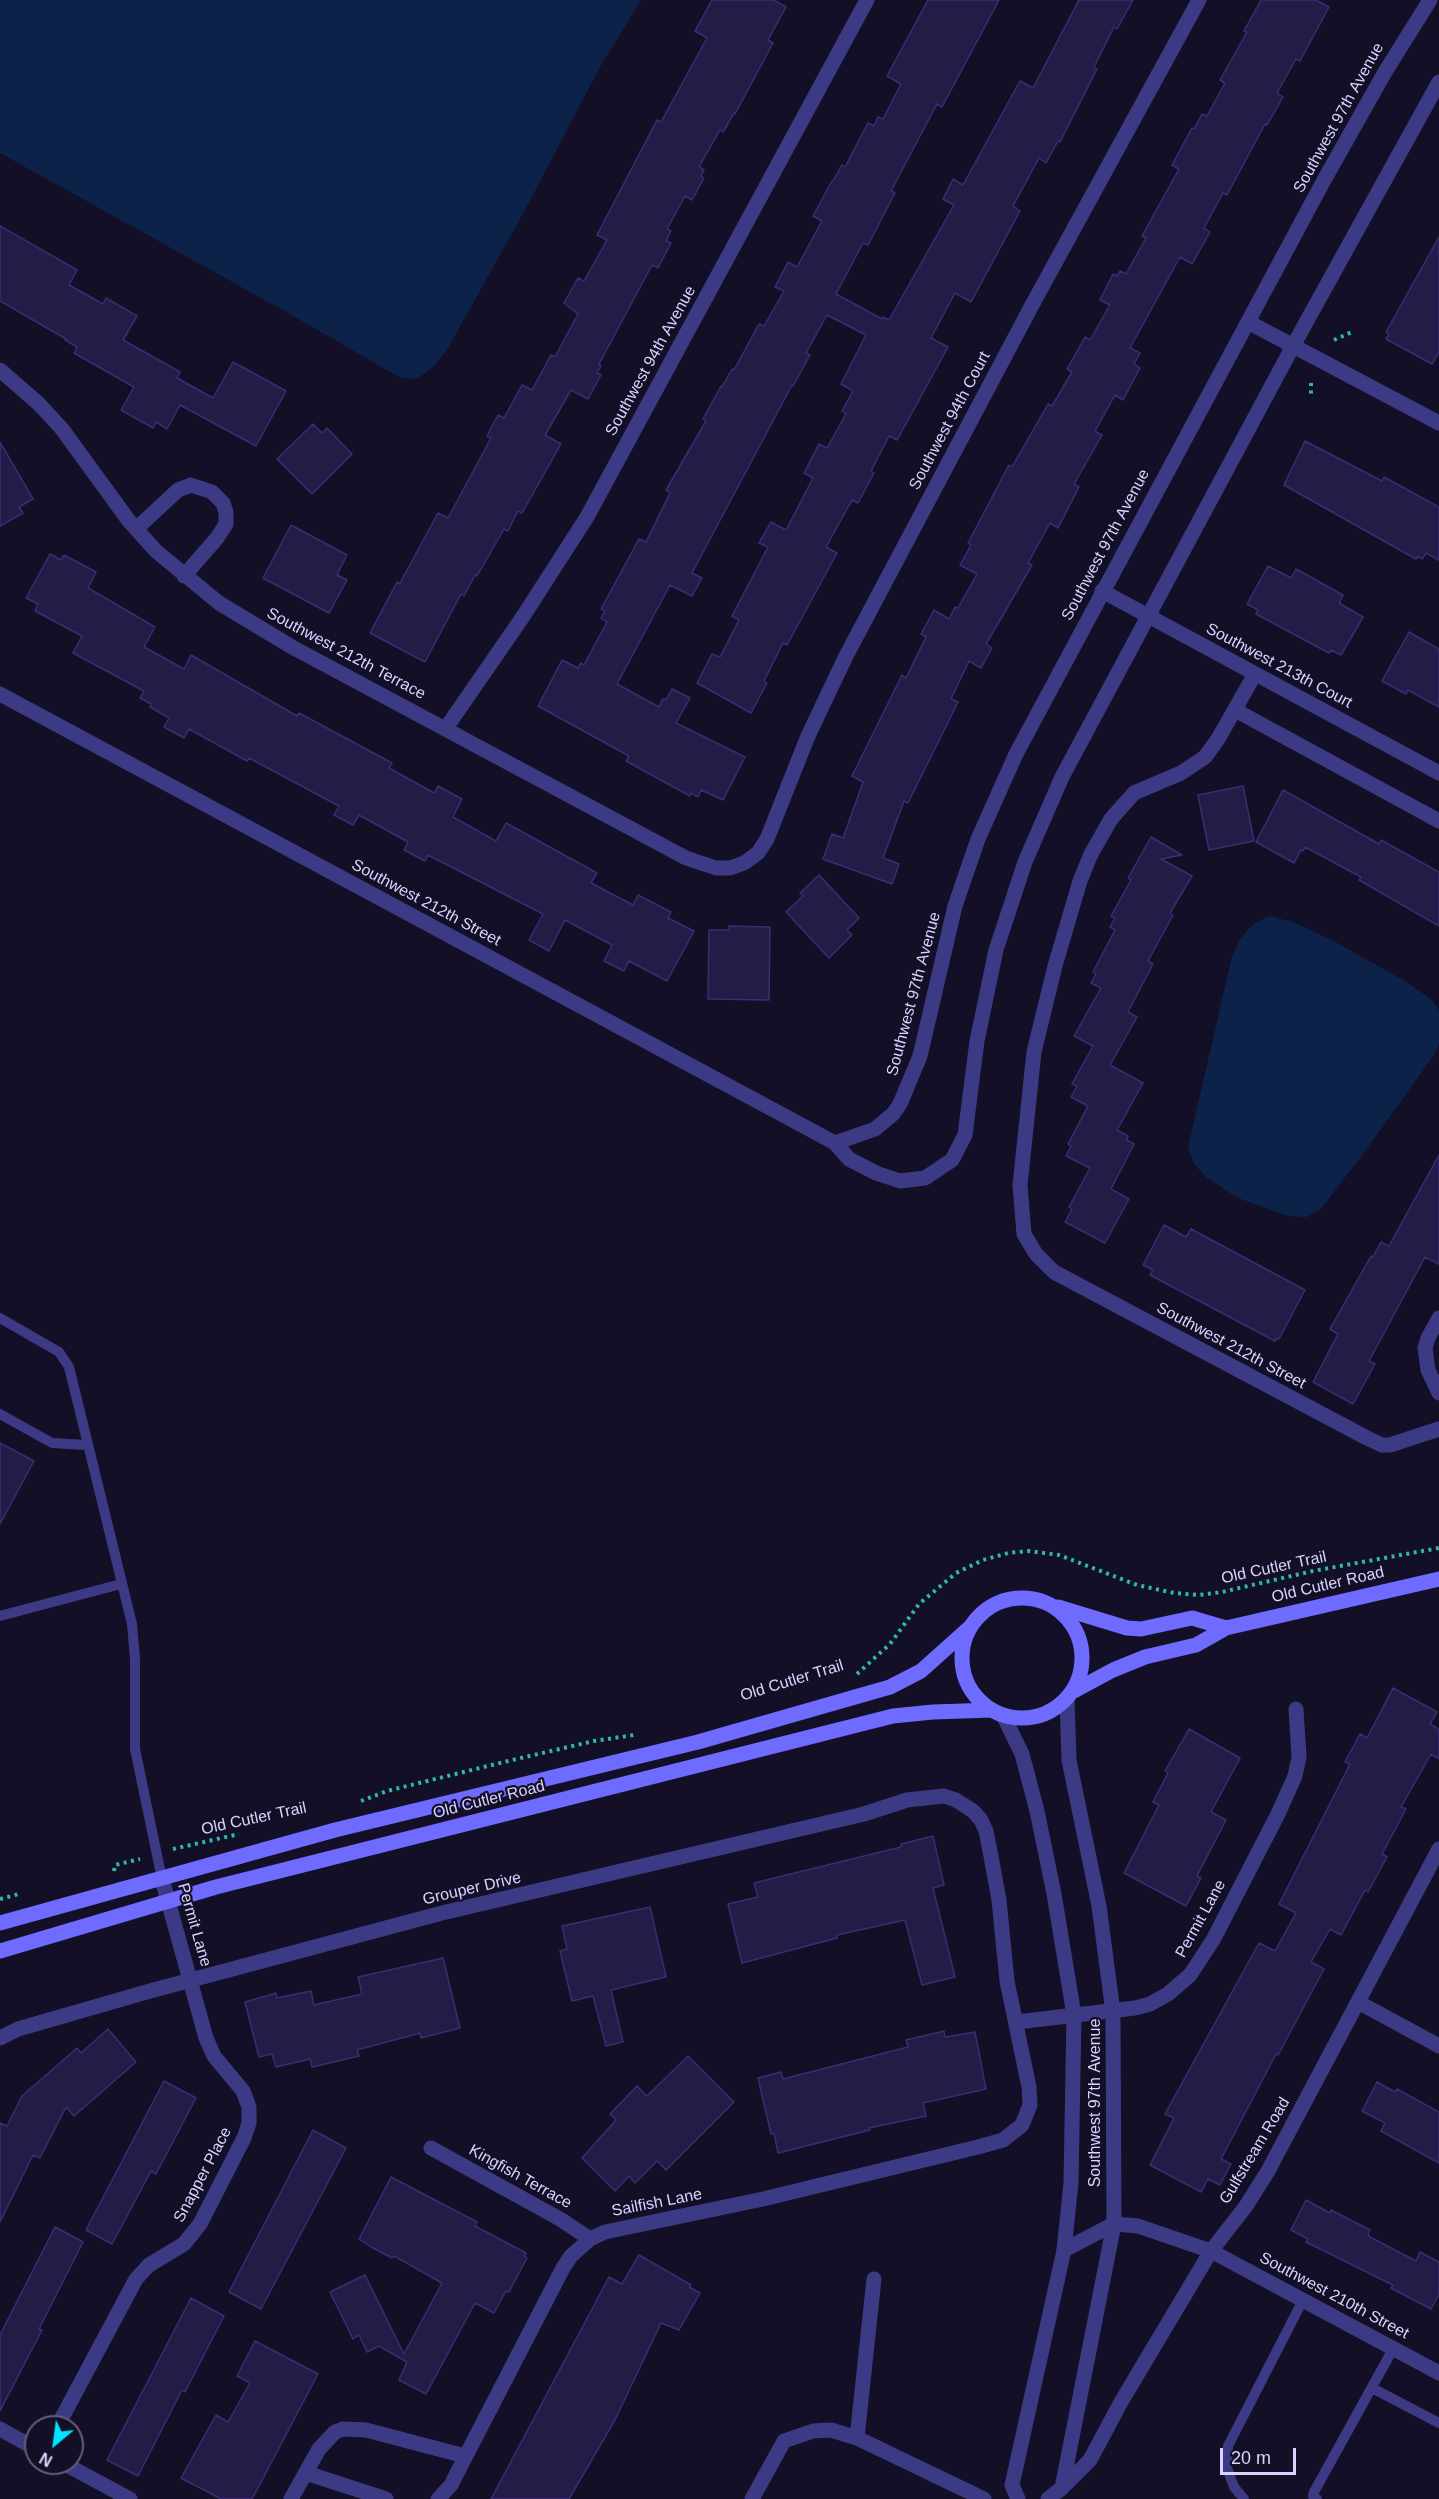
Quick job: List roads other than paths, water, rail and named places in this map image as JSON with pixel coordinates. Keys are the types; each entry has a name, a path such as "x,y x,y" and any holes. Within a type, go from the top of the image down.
{"main road":[{"name":"Old Cutler Road","path":"1070,1695 1113,1670 1145,1657 1196,1645 1226,1628 1439,1579"},
{"path":"1029,1598 1052,1606 1070,1621 1081,1643 1082,1666 1070,1695 1059,1706 1038,1717 1014,1718 997,1713 974,1695 963,1673 962,1650 969,1628 985,1610 1006,1599 1029,1598"},
{"name":"Old Cutler Road","path":"1052,1606 1127,1628 1141,1629 1192,1618 1226,1628"},
{"name":"Old Cutler Road","path":"0,1923 335,1830 698,1742 890,1687 921,1671 969,1628"},
{"name":"Old Cutler Road","path":"0,1951 216,1887 893,1716 933,1712 997,1713"}],"street":[{"name":"Southwest 94th Avenue","path":"446,728 522,618 587,517 867,0"},
{"name":"Southwest 94th Court","path":"744,863 758,853 767,839 804,745 846,656 1014,339 1199,0"},
{"name":"Southwest 97th Avenue","path":"835,1143 875,1129 900,1104 920,1056 952,916 978,839 1016,754 1102,591 1374,92 1430,0"},
{"path":"835,1143 849,1159 876,1173 900,1181 925,1178 952,1160 960,1148 968,1122 977,1041 996,950 1042,820 1062,777 1293,346 1439,82"},
{"path":"1248,322 1439,423"},
{"name":"Southwest 212th Terrace","path":"0,370 39,404 62,429 136,529 184,576 248,622 686,858 716,868 730,868 744,863"},
{"path":"136,529 178,490 191,485 212,492 223,503 226,524 184,576"},
{"name":"Southwest 213th Court","path":"1102,591 1439,773"},
{"path":"1255,674 1235,710 1439,820"},
{"name":"Southwest 212th Street","path":"0,694 835,1143"},
{"name":"Southwest 212th Street","path":"1235,710 1205,757 1181,773 1144,788 1126,800 1100,835 1080,881 1055,966 1034,1052 1020,1185 1024,1234 1036,1254 1054,1272 1367,1438 1390,1445 1439,1429"},
{"path":"1439,1318 1425,1348 1428,1370 1439,1393"},
{"name":"Southwest 97th Avenue","path":"1062,2488 1114,2223 1113,2012 1099,1906 1069,1760 1066,1736 1070,1695"},
{"name":"Permit Lane","path":"1017,2022 1113,2012 1150,2004 1168,1995 1190,1975 1269,1832 1295,1776 1299,1757 1296,1709"},
{"name":"Southwest 97th Avenue","path":"997,1713 1022,1754 1034,1801 1054,1894 1074,2015 1071,2183 1064,2250 1012,2485 1018,2499"},
{"name":"Grouper Drive","path":"0,2038 18,2029 442,1913 841,1819 907,1800 944,1796 956,1800 973,1811 986,1831 999,1900 1007,1981 1017,2022"},
{"name":"Gulfstream Road","path":"1062,2488 1090,2460 1121,2402 1211,2251 1246,2206 1268,2171 1439,1849"},
{"name":"Permit Lane","path":"162,1879 191,1981"},
{"name":"Snapper Place","path":"63,2415 136,2279 149,2265 174,2251 191,2236 207,2212 247,2131 249,2114 247,2099 209,2047 201,2026 191,1981"},
{"path":"1358,2002 1439,2046"},
{"name":"Sailfish Lane","path":"438,2499 451,2485 563,2268 571,2256 590,2239 613,2230 763,2199 978,2148 1003,2140 1022,2125 1030,2105 1017,2022"},
{"name":"Kingfish Terrace","path":"431,2148 560,2219 590,2239"},
{"path":"1064,2250 1114,2223"},
{"name":"Southwest 210th Street","path":"1114,2223 1138,2226 1211,2251 1439,2373"},
{"path":"857,2438 874,2279"},
{"path":"0,2429 24,2442"},
{"path":"291,2499 326,2440 335,2432 343,2429 366,2430 465,2456"},
{"path":"752,2499 784,2441 813,2431 831,2430 857,2438 984,2499"},
{"path":"306,2473 386,2499"},
{"path":"84,2474 130,2499"},
{"path":"1048,2499 1062,2488"}],"lane":[{"path":"0,1318 59,1352 69,1367 132,1624 135,1659 135,1749 162,1879"},
{"path":"0,1414 52,1443 87,1445"},
{"path":"0,1616 121,1584"},
{"path":"1244,2499 1234,2487 1227,2468 1228,2446 1303,2300"},
{"path":"1317,2499 1313,2496 1314,2492 1393,2349"},
{"path":"1372,2388 1439,2423"}],"water":[{"path":"0,0 641,0 600,67 525,210 447,350 432,368 417,379 399,377 0,153"},
{"path":"1269,916 1293,922 1334,941 1405,981 1432,1000 1439,1010 1439,1044 1434,1055 1321,1209 1307,1217 1288,1216 1238,1198 1207,1178 1194,1164 1188,1147 1232,956 1240,939 1252,925"}]}
